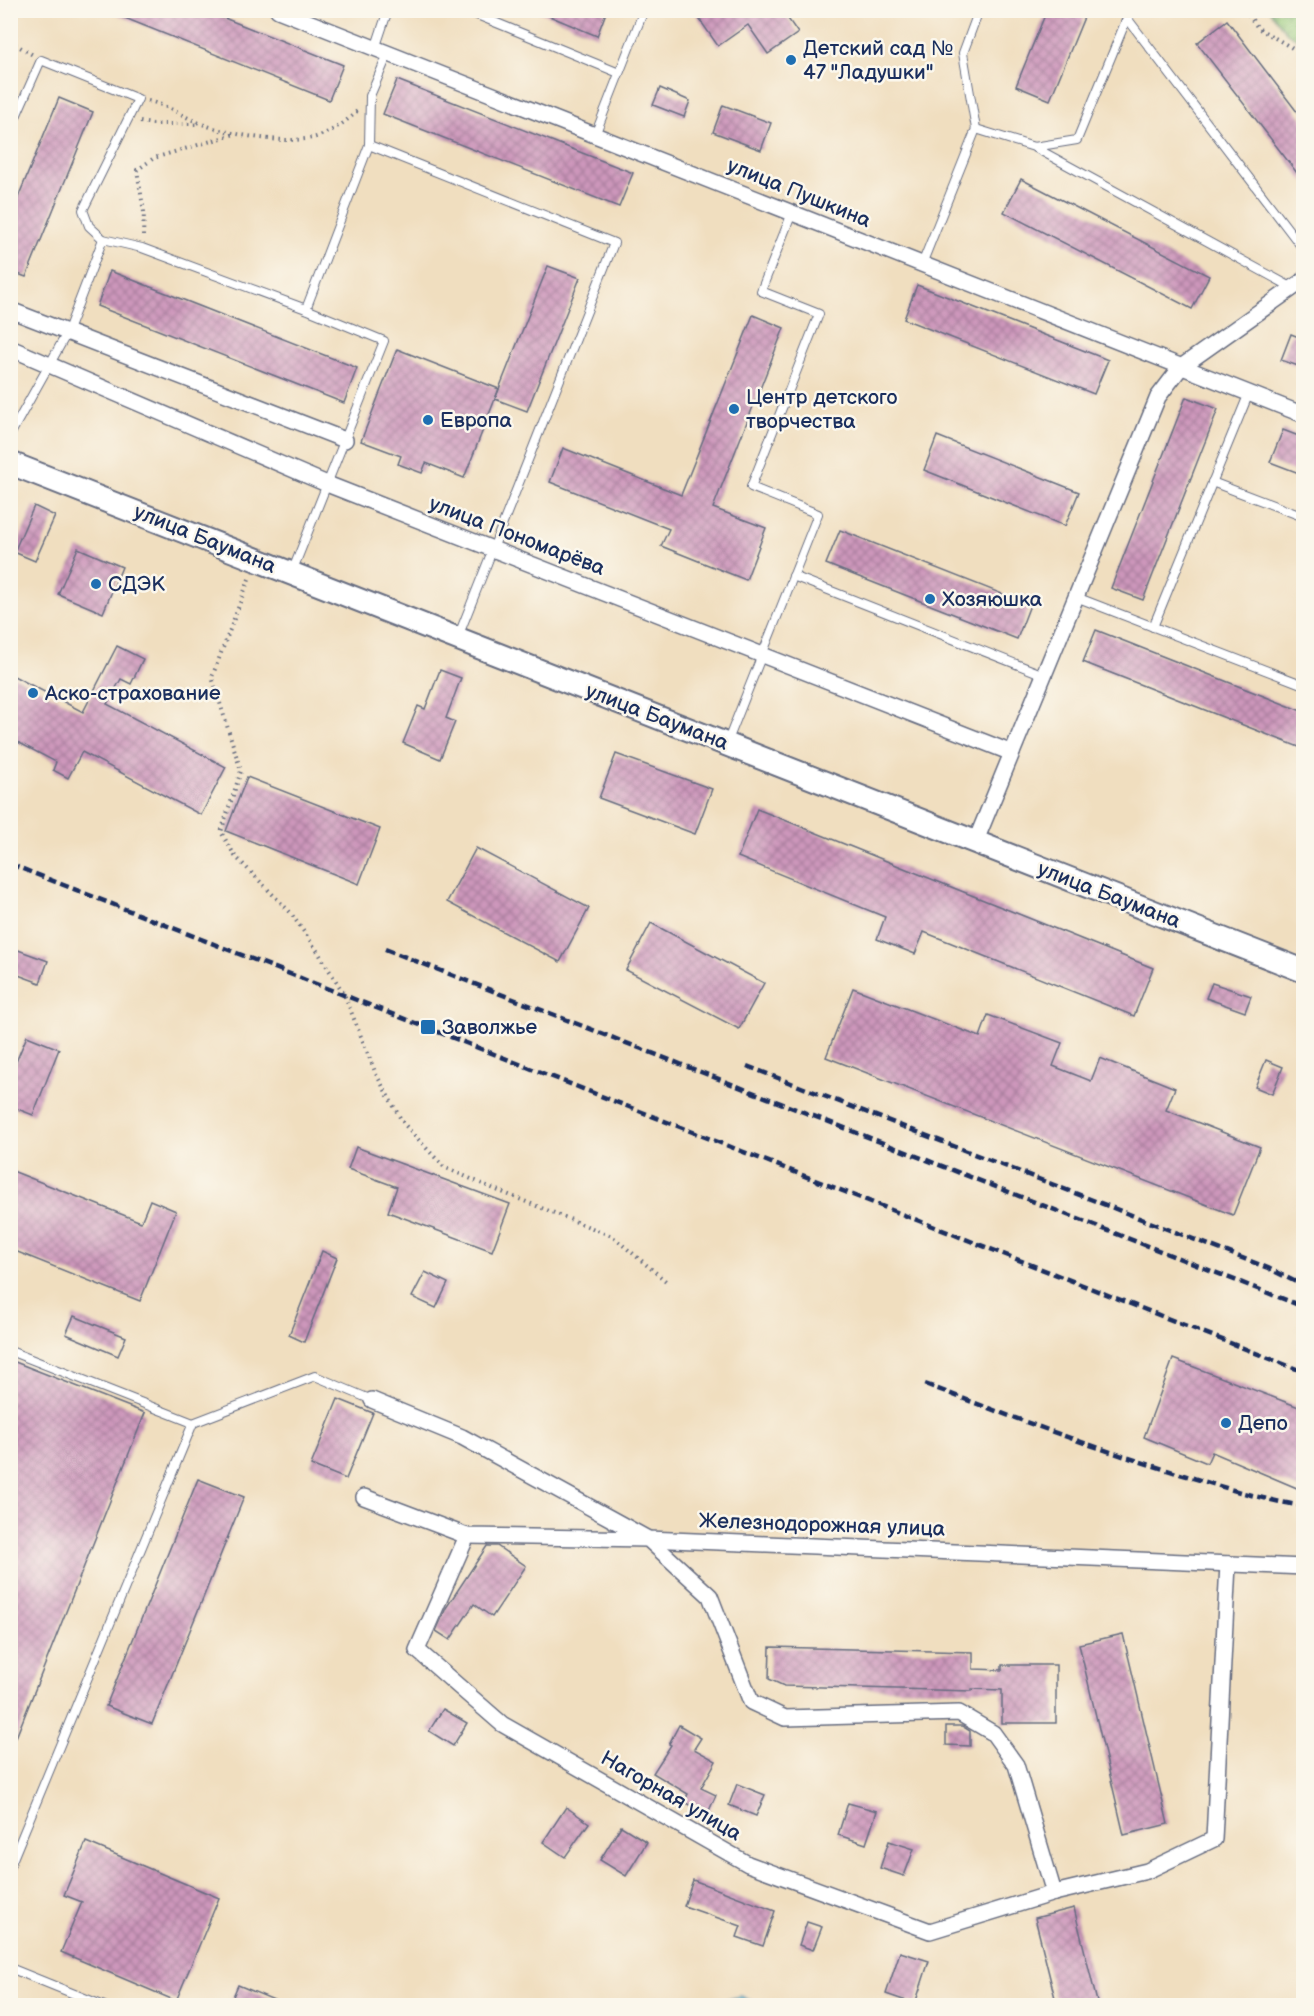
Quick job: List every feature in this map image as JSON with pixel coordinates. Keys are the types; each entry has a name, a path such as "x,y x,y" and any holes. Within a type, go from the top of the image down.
{"main road":[{"name":"улица Баумана","path":"10,463 1304,971"}],"street":[{"name":"улица Пушкина","path":"278,10 1304,415"},
{"path":"975,843 1158,397 1181,367 1298,284"},
{"path":"10,310 345,440"},
{"name":"улица Пономарёва","path":"10,348 327,484 1012,753"},
{"name":"Железнодорожная улица","path":"372,1400 462,1437 648,1539 1304,1567"},
{"path":"364,1497 466,1536 648,1539 710,1596 751,1702 785,1718 959,1713 993,1733 1016,1765 1054,1893 1147,1871 1214,1839 1228,1564"},
{"name":"Нагорная улица","path":"466,1536 417,1650 502,1724 748,1864 930,1931 1054,1893"}],"lane":[{"path":"306,309 369,145 370,96 382,51 388,10"},
{"path":"465,10 619,73"},
{"path":"594,135 644,10"},
{"path":"922,264 976,129 963,53 979,10"},
{"path":"1034,147 1077,140 1128,14"},
{"path":"1128,14 1304,249"},
{"path":"10,130 41,60 138,99 83,210 88,226 103,239 142,248 306,309 384,341 292,574"},
{"path":"976,129 1034,147 1298,284"},
{"path":"369,145 614,243 457,639"},
{"path":"727,745 818,514 751,487 819,314 761,291 792,213"},
{"path":"10,435 67,333 103,239"},
{"path":"1153,627 1249,393"},
{"path":"1212,482 1304,518"},
{"path":"793,576 1044,675"},
{"path":"1076,597 1304,686"},
{"path":"10,1351 193,1423 315,1376 372,1400"},
{"path":"10,1866 193,1423"},
{"path":"10,1968 104,2006"}],"path":[{"path":"1245,10 1258,28 1304,55"},
{"path":"10,41 41,60"},
{"path":"138,99 163,104 202,124 262,139 313,138 347,121 370,96"},
{"path":"128,119 153,124 202,124"},
{"path":"142,248 144,212 137,170 153,158 238,134"},
{"path":"249,578 212,677 241,771 221,832 235,856 290,912 318,952 344,994 376,1074 403,1123 444,1167 612,1236 667,1282"}],"green space":[{"path":"1270,11 1303,11 1303,42 1287,33"}],"water":[{"path":"741,1996 759,2005 716,2005 718,2002"}],"building":[{"path":"105,10 204,10 343,65 329,100"},
{"path":"535,10 607,10 597,36"},
{"path":"693,10 782,10 798,33 768,54 748,25 718,46"},
{"path":"1047,10 1087,10 1050,100 1016,86"},
{"path":"1227,20 1304,121 1304,182 1197,43"},
{"path":"397,80 633,173 619,207 383,114"},
{"path":"660,88 690,101 684,117 653,105"},
{"path":"59,98 93,112 26,277 10,271 10,217"},
{"path":"723,105 771,123 761,150 713,132"},
{"path":"1021,179 1209,276 1192,309 1004,212"},
{"path":"548,266 580,278 527,411 495,399"},
{"path":"110,271 357,368 344,403 97,306"},
{"path":"917,285 1108,360 1094,394 904,319"},
{"path":"753,315 784,328 713,508 766,528 746,580 661,546 669,529 550,482 563,448 681,495"},
{"path":"1291,334 1304,339 1304,368 1281,360"},
{"name":"Европа","path":"397,349 499,389 464,478 426,463 422,473 398,464 401,456 361,441"},
{"path":"1186,397 1218,409 1143,600 1111,588"},
{"path":"1283,430 1304,438 1304,475 1270,462"},
{"path":"937,436 1079,492 1065,526 924,470"},
{"path":"34,506 55,516 35,561 14,552"},
{"path":"840,530 1030,605 1017,639 826,564"},
{"path":"78,548 122,567 103,613 58,594"},
{"path":"1096,630 1304,712 1304,749 1083,662"},
{"path":"117,646 143,659 131,684 121,679 107,704 226,767 201,815 82,752 68,778 53,770 56,762 10,738 10,674 83,712"},
{"path":"440,670 461,678 446,718 455,722 440,759 403,743 418,706 425,709"},
{"path":"616,754 712,789 695,834 599,798"},
{"path":"247,777 380,829 359,884 226,831"},
{"path":"757,809 1153,968 1134,1016 924,932 915,954 877,939 885,917 738,857"},
{"path":"476,848 589,908 560,962 447,902"},
{"path":"651,923 764,983 739,1029 626,970"},
{"path":"10,947 48,961 40,983 10,972"},
{"path":"1212,983 1251,996 1245,1012 1206,998"},
{"path":"853,988 980,1037 988,1015 1062,1043 1053,1066 1091,1081 1100,1058 1175,1088 1166,1110 1260,1147 1233,1215 826,1057"},
{"path":"27,1036 59,1049 33,1115 10,1106 10,1076"},
{"path":"1266,1060 1283,1067 1272,1094 1255,1087"},
{"path":"356,1147 510,1204 492,1251 388,1212 397,1187 348,1169"},
{"path":"10,1170 141,1222 150,1200 176,1211 140,1301 10,1249"},
{"path":"322,1251 337,1258 304,1342 289,1335"},
{"path":"425,1272 448,1283 436,1308 412,1297"},
{"path":"74,1316 126,1337 118,1356 66,1334"},
{"name":"Депо","path":"1173,1359 1304,1409 1304,1491 1212,1452 1207,1463 1144,1437"},
{"path":"10,1360 145,1413 11,1750 10,1750"},
{"path":"338,1399 373,1413 346,1479 311,1465"},
{"path":"198,1479 244,1497 152,1724 106,1706"},
{"path":"487,1546 497,1546 526,1566 492,1617 474,1604 450,1640 436,1631 446,1608"},
{"path":"1123,1634 1168,1824 1124,1835 1079,1644"},
{"path":"770,1647 973,1652 973,1669 1002,1670 1002,1665 1056,1665 1056,1723 1002,1723 1002,1690 784,1686 769,1679"},
{"path":"443,1709 467,1723 453,1746 429,1731"},
{"path":"679,1725 701,1738 694,1749 716,1761 701,1788 716,1795 708,1813 684,1802 688,1794 653,1773 671,1745 669,1744"},
{"path":"946,1726 962,1726 970,1731 970,1746 946,1745"},
{"path":"737,1784 765,1795 756,1816 729,1805"},
{"path":"848,1803 877,1811 866,1844 838,1835"},
{"path":"566,1807 589,1823 565,1857 543,1842"},
{"path":"621,1826 647,1842 626,1876 600,1860"},
{"path":"889,1841 914,1849 904,1876 880,1868"},
{"path":"86,1842 219,1898 176,2001 61,1952 82,1902 64,1895"},
{"path":"693,1880 775,1911 763,1946 737,1937 741,1926 684,1906"},
{"path":"1074,1908 1098,2006 1057,2006 1035,1918"},
{"path":"807,1922 822,1927 813,1950 799,1945"},
{"path":"900,1952 929,1961 915,2004 886,1994"},
{"path":"238,1985 286,2005 286,2006 229,2006"}],"railway":[{"path":"10,864 1304,1372"},
{"path":"385,949 1304,1307"},
{"path":"747,1066 1268,1268 1304,1286"},
{"path":"925,1384 1148,1464 1241,1492 1304,1506"}],"place":[{"name":"Детский сад № 47 \"Ладушки\"","path":"791,60"},
{"name":"Центр детского творчества","path":"734,409"},
{"name":"Европа","path":"428,420"},
{"name":"СДЭК","path":"96,584"},
{"name":"Хозяюшка","path":"930,599"},
{"name":"Аско-страхование","path":"33,693"},
{"name":"Заволжье","path":"428,1027"},
{"name":"Депо","path":"1226,1423"}]}
